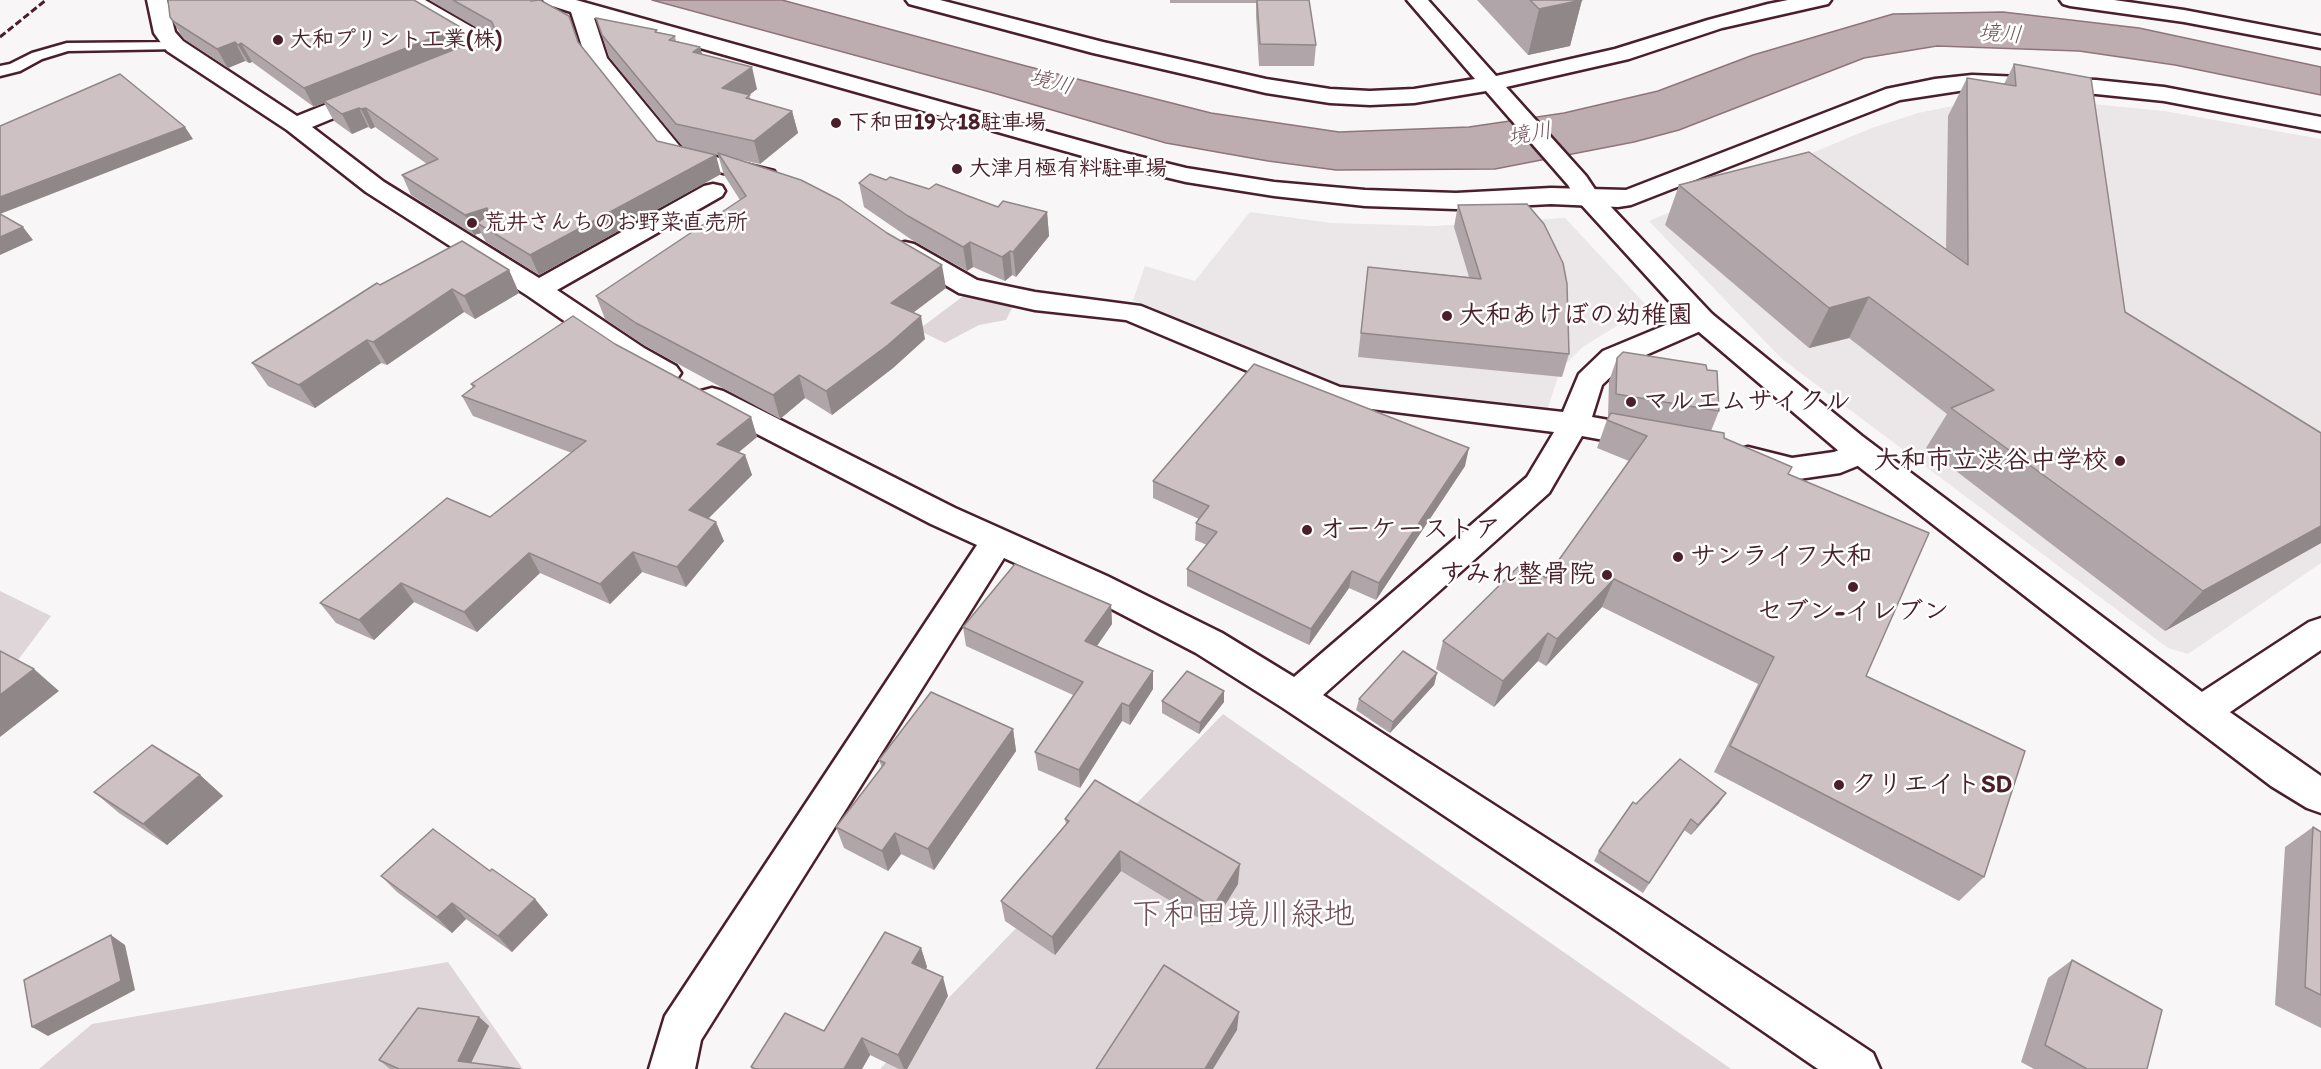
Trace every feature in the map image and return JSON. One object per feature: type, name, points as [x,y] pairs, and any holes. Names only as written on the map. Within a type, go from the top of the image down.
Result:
[{"type":"street","points":[[157,0],[165,33],[175,46],[295,125],[375,187],[538,290],[634,355],[751,419],[997,541],[1095,585],[1209,643],[1296,697],[1632,917],[1857,1069]]},
{"type":"street","points":[[410,0],[490,47],[436,69]]},
{"type":"street","points":[[553,0],[581,10],[892,94],[1111,157],[1186,175],[1274,189],[1365,198],[1456,201],[1582,189],[1618,199],[1631,197],[1894,94],[1972,82],[2096,87],[2210,102],[2321,124]]},
{"type":"street","points":[[916,0],[1101,48],[1297,92],[1370,98],[1497,91],[1715,24],[1768,10],[1821,0]]},
{"type":"street","points":[[1417,0],[1582,189],[1702,320],[1861,452],[2201,712],[2285,774],[2321,796]]},
{"type":"street","points":[[2070,0],[2184,16],[2321,42]]},
{"type":"street","points":[[581,10],[597,59],[674,154],[750,171],[784,182]]},
{"type":"street","points":[[295,125],[393,86]]},
{"type":"street","points":[[538,290],[713,191]]},
{"type":"street","points":[[883,235],[969,287],[1035,300],[1131,312],[1335,396],[1574,424],[1674,441]]},
{"type":"street","points":[[1296,697],[1538,485],[1574,424],[1590,381],[1613,358],[1702,320]]},
{"type":"street","points":[[1718,450],[1792,469],[1840,462],[1861,452]]},
{"type":"street","points":[[672,1069],[681,1032],[997,541]]},
{"type":"street","points":[[2201,712],[2321,632]]},
{"type":"lane","points":[[0,71],[15,68],[37,56],[67,47],[175,46]]},
{"type":"shaded area","name":"大和市立渋谷中学校","points":[[1993,98],[2061,101],[2164,111],[2321,139],[2321,563],[2188,654],[2168,648],[1782,359],[1649,221],[1872,128],[1918,113]]},
{"type":"shaded area","points":[[1250,212],[1331,223],[1434,226],[1565,218],[1648,307],[1584,346],[1561,368],[1547,410],[1341,387],[1133,300],[1145,266],[1195,281]]},
{"type":"green space","points":[[966,294],[1013,306],[1006,320],[979,325],[945,343],[918,330]]},
{"type":"green space","points":[[0,591],[51,616],[0,684]]},
{"type":"green space","name":"下和田境川緑地","points":[[1223,714],[1731,1069],[880,1069]]},
{"type":"green space","points":[[448,962],[523,1069],[39,1069],[92,1024]]},
{"type":"water","name":"境川","points":[[652,0],[782,0],[1211,113],[1339,132],[1469,127],[1564,113],[1658,91],[1753,55],[1893,14],[2003,12],[2139,28],[2321,67],[2321,95],[2175,65],[2079,51],[1937,46],[1864,58],[1679,130],[1634,142],[1495,169],[1336,170],[1166,143],[990,92]]},
{"type":"building","points":[[168,0],[414,0],[460,27],[304,88],[241,43],[238,45],[235,42],[217,49],[173,21],[170,17]]},
{"type":"building","points":[[453,0],[540,0],[569,16],[578,42],[657,141],[716,155],[530,255],[477,223],[490,214],[487,208],[465,215],[402,175],[438,159],[366,108],[342,114],[324,101],[491,35],[495,30],[492,22]]},
{"type":"building","points":[[1257,0],[1309,0],[1316,45],[1260,44]]},
{"type":"building","points":[[1530,0],[1582,0],[1539,9]]},
{"type":"building","points":[[596,18],[657,30],[655,32],[675,36],[669,40],[700,47],[693,52],[752,67],[722,88],[750,95],[746,98],[792,111],[754,141],[676,124],[602,35]]},
{"type":"building","points":[[2014,64],[2091,78],[2125,312],[2321,433],[2321,526],[2203,591],[1951,408],[1994,390],[1869,297],[1829,308],[1679,185],[1809,152],[1968,265],[1967,78],[2016,86]]},
{"type":"building","points":[[120,74],[185,127],[0,197],[0,126]]},
{"type":"building","points":[[718,153],[801,180],[840,200],[887,233],[942,265],[891,303],[921,316],[888,345],[826,391],[799,375],[773,395],[636,323],[596,296],[746,196]]},
{"type":"building","points":[[870,174],[886,180],[890,177],[929,189],[936,184],[998,207],[1003,201],[1047,212],[1013,252],[1010,251],[1002,257],[970,242],[963,247],[908,216],[859,183]]},
{"type":"building","points":[[1527,204],[1544,224],[1563,263],[1567,284],[1569,354],[1361,333],[1368,267],[1481,279],[1458,205]]},
{"type":"building","points":[[0,214],[23,227],[0,237]]},
{"type":"building","points":[[462,241],[509,270],[464,296],[452,289],[373,342],[367,340],[299,385],[252,363],[377,283],[380,285]]},
{"type":"building","points":[[573,316],[615,344],[751,417],[717,444],[745,455],[689,510],[716,522],[677,567],[633,552],[600,584],[529,553],[464,612],[401,583],[359,620],[320,603],[447,498],[490,517],[586,441],[462,396],[475,386],[471,384]]},
{"type":"building","points":[[1623,352],[1706,365],[1707,370],[1717,371],[1719,411],[1616,394],[1617,358]]},
{"type":"building","points":[[1254,364],[1469,448],[1379,583],[1352,571],[1311,629],[1187,569],[1217,532],[1196,523],[1209,506],[1153,481]]},
{"type":"building","points":[[1611,413],[1724,433],[1724,438],[1792,467],[1788,474],[1929,533],[1866,676],[2025,751],[1984,877],[1730,746],[1774,657],[1614,579],[1557,639],[1548,633],[1503,681],[1443,641],[1522,563],[1546,578],[1647,436],[1607,420]]},
{"type":"building","points":[[1015,564],[1111,605],[1085,641],[1153,671],[1129,706],[1122,703],[1079,770],[1035,752],[1083,682],[963,627]]},
{"type":"building","points":[[0,651],[34,669],[0,695]]},
{"type":"building","points":[[1403,651],[1437,673],[1393,722],[1359,699]]},
{"type":"building","points":[[1187,671],[1224,691],[1200,723],[1162,701]]},
{"type":"building","points":[[931,692],[1013,729],[928,849],[895,833],[882,851],[836,827],[885,763],[879,760]]},
{"type":"building","points":[[152,745],[200,775],[143,824],[94,792]]},
{"type":"building","points":[[1680,759],[1726,793],[1698,825],[1691,819],[1649,883],[1599,851],[1633,802],[1636,804]]},
{"type":"building","points":[[1095,780],[1240,864],[1213,907],[1120,851],[1052,937],[1001,901],[1069,821],[1065,819]]},
{"type":"building","points":[[2313,827],[2321,832],[2321,995],[2305,987]]},
{"type":"building","points":[[433,829],[490,871],[492,869],[535,899],[498,936],[452,903],[437,917],[381,876]]},
{"type":"building","points":[[885,932],[921,948],[912,963],[943,977],[898,1055],[862,1038],[844,1069],[756,1069],[751,1067],[785,1013],[824,1031]]},
{"type":"building","points":[[111,935],[121,981],[32,1027],[24,980]]},
{"type":"building","points":[[2072,960],[2162,1010],[2147,1069],[2087,1069],[2045,1045]]},
{"type":"building","points":[[1164,965],[1239,1012],[1205,1069],[1096,1069]]},
{"type":"building","points":[[418,1008],[479,1017],[458,1061],[520,1069],[399,1069],[379,1060]]},
{"type":"railway","points":[[0,37],[46,0]]},
{"type":"place","name":"大和プリント工業(株)","points":[[278,40]]},
{"type":"place","name":"下和田19☆18駐車場","points":[[836,123]]},
{"type":"place","name":"大津月極有料駐車場","points":[[957,169]]},
{"type":"place","name":"荒井さんちのお野菜直売所","points":[[472,223]]},
{"type":"place","name":"大和あけぼの幼稚園","points":[[1447,316]]},
{"type":"place","name":"マルエムサイクル","points":[[1631,402]]},
{"type":"place","name":"大和市立渋谷中学校","points":[[2120,461]]},
{"type":"place","name":"オーケーストア","points":[[1307,530]]},
{"type":"place","name":"サンライフ大和","points":[[1678,557]]},
{"type":"place","name":"すみれ整骨院","points":[[1607,575]]},
{"type":"place","name":"セブン-イレブン","points":[[1853,587]]},
{"type":"place","name":"クリエイトSD","points":[[1839,785]]}]
